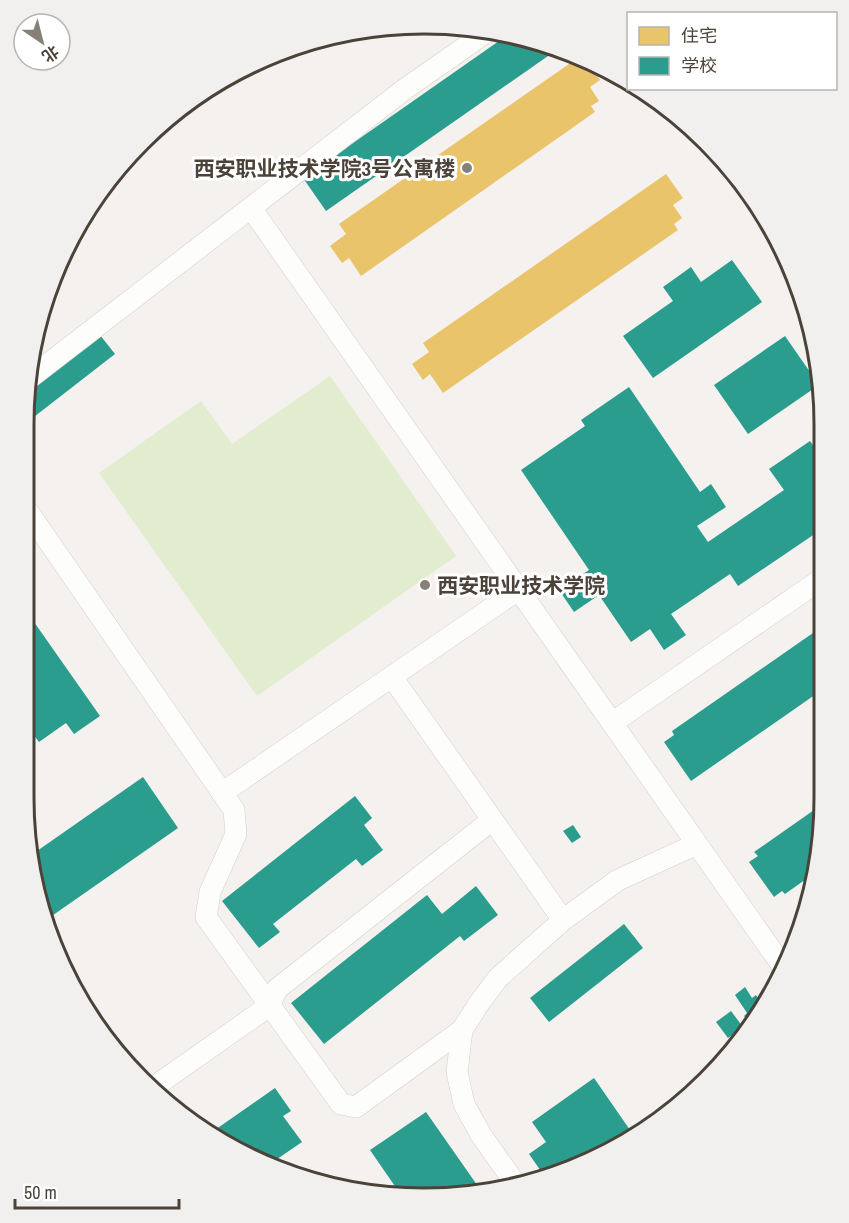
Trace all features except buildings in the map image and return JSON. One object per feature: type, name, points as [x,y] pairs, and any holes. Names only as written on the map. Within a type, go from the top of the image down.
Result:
[{"type":"street","points":[[38,371],[405,89],[477,38]]},
{"type":"street","points":[[251,208],[779,961]]},
{"type":"street","points":[[34,520],[234,810],[236,834],[210,892],[206,917],[341,1104],[356,1107],[462,1029],[498,978],[563,920],[618,880],[696,844]]},
{"type":"street","points":[[612,723],[814,584]]},
{"type":"street","points":[[222,794],[518,590]]},
{"type":"street","points":[[392,677],[563,920]]},
{"type":"street","points":[[159,1084],[269,1006],[277,989],[492,820]]},
{"type":"street","points":[[462,1029],[457,1072],[464,1104],[481,1135],[512,1178]]},
{"type":"green space","points":[[330,376],[456,556],[257,696],[99,473],[201,401],[232,444]]},
{"type":"place","name":"西安职业技术学院3号公寓楼","points":[[467,168]]},
{"type":"place","name":"西安职业技术学院","points":[[425,585]]}]
